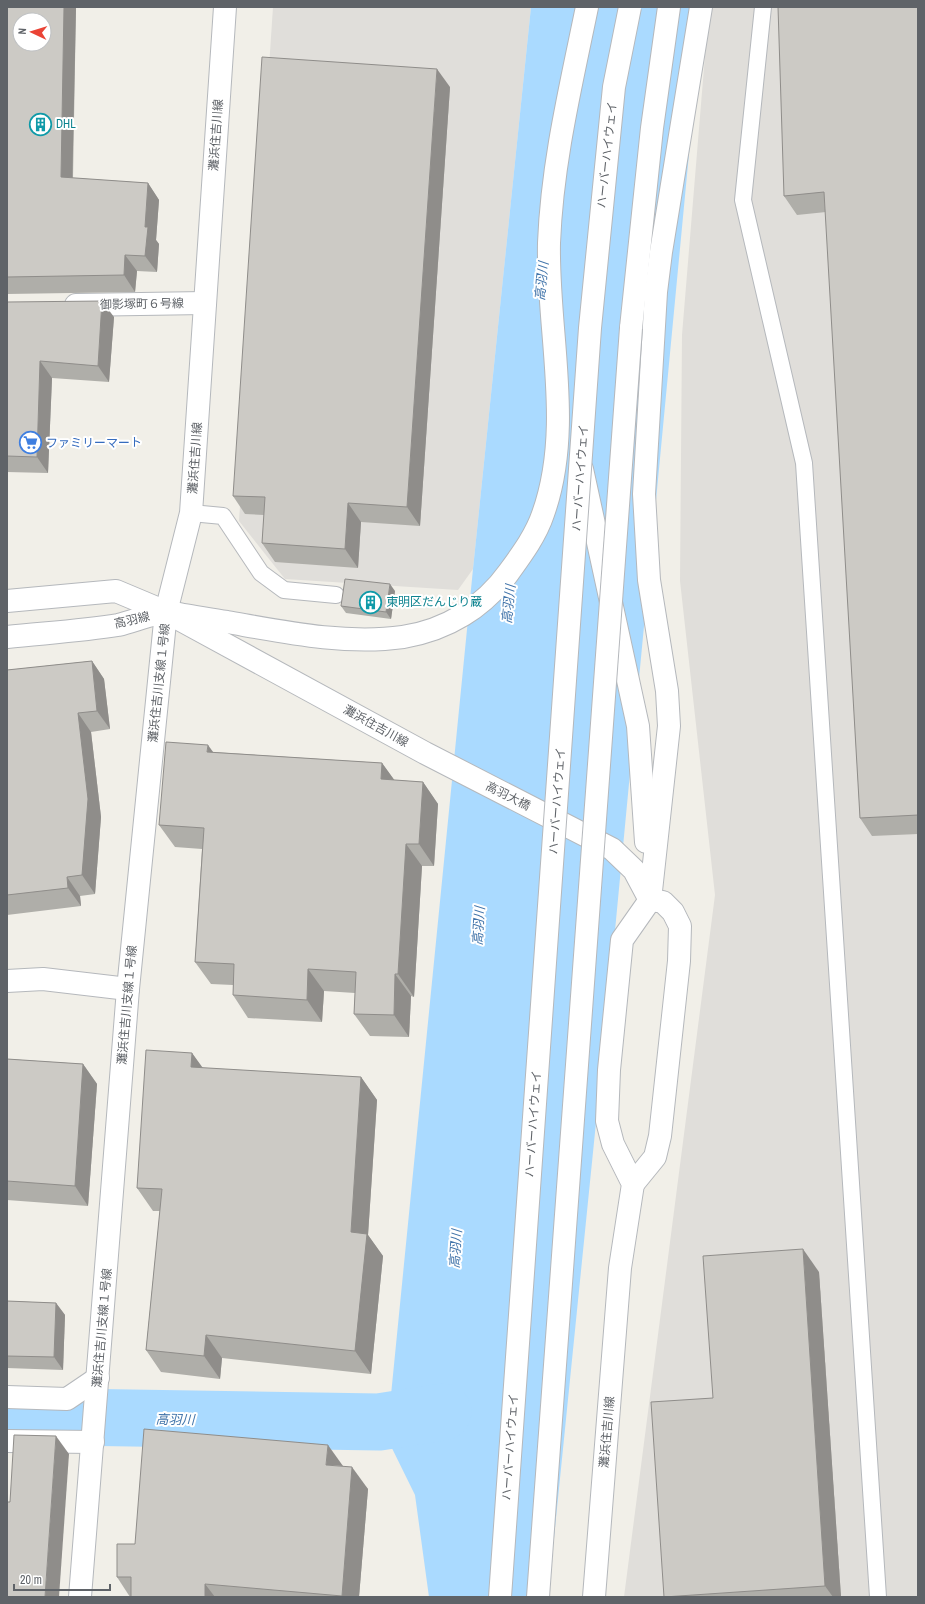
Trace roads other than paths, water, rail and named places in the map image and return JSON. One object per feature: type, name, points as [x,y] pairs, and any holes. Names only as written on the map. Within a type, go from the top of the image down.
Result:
[{"type":"street","name":"灘浜住吉川線","points":[[225,7],[191,513],[166,612],[425,753]]},
{"type":"street","points":[[166,612],[288,632],[354,640],[404,636],[440,627],[462,617],[483,602],[501,584],[530,542],[543,516],[551,484],[556,448],[558,410],[555,341],[549,274],[551,211],[560,139],[587,7]]},
{"type":"street","name":"ハーバーハイウェイ","points":[[500,1597],[590,328],[614,88],[630,7]]},
{"type":"street","points":[[538,1597],[631,328],[652,128],[669,7]]},
{"type":"street","points":[[650,900],[663,902],[673,912],[680,926],[679,961],[660,1136],[655,1157],[633,1184],[613,1144],[607,1121],[609,1070],[622,940],[650,900],[669,726],[667,691],[649,580],[644,494],[656,292],[662,245],[701,7]]},
{"type":"street","name":"御影塚町６号線","points":[[55,306],[205,303]]},
{"type":"street","points":[[555,341],[638,726],[650,900]]},
{"type":"street","name":"高羽線","points":[[7,601],[116,591],[166,612]]},
{"type":"street","name":"高羽線","points":[[7,637],[119,625],[166,612]]},
{"type":"street","name":"灘浜住吉川支線１号線","points":[[94,1437],[128,989],[166,612]]},
{"type":"street","name":"高羽大橋","points":[[425,753],[612,849],[634,870],[650,900]]},
{"type":"street","points":[[7,981],[43,979],[128,989]]},
{"type":"street","name":"灘浜住吉川線","points":[[594,1597],[620,1268],[633,1184]]},
{"type":"street","points":[[7,1397],[67,1399],[97,1388]]},
{"type":"street","points":[[7,1441],[94,1437],[80,1597]]},
{"type":"lane","points":[[763,7],[743,200],[804,463],[878,1597]]},
{"type":"lane","points":[[191,513],[224,516],[260,573],[284,590],[336,595]]},
{"type":"water","points":[[531,7],[703,7],[608,1004],[548,1597],[429,1597],[415,1495],[384,1432],[390,1405],[473,569]]},
{"type":"waterway","name":"高羽川","points":[[7,1416],[379,1422],[443,1412]]},
{"type":"place","name":"DHL","points":[[40,124]]},
{"type":"place","name":"ファミリーマート","points":[[30,443]]},
{"type":"place","name":"東明区だんじり蔵","points":[[370,602]]}]
